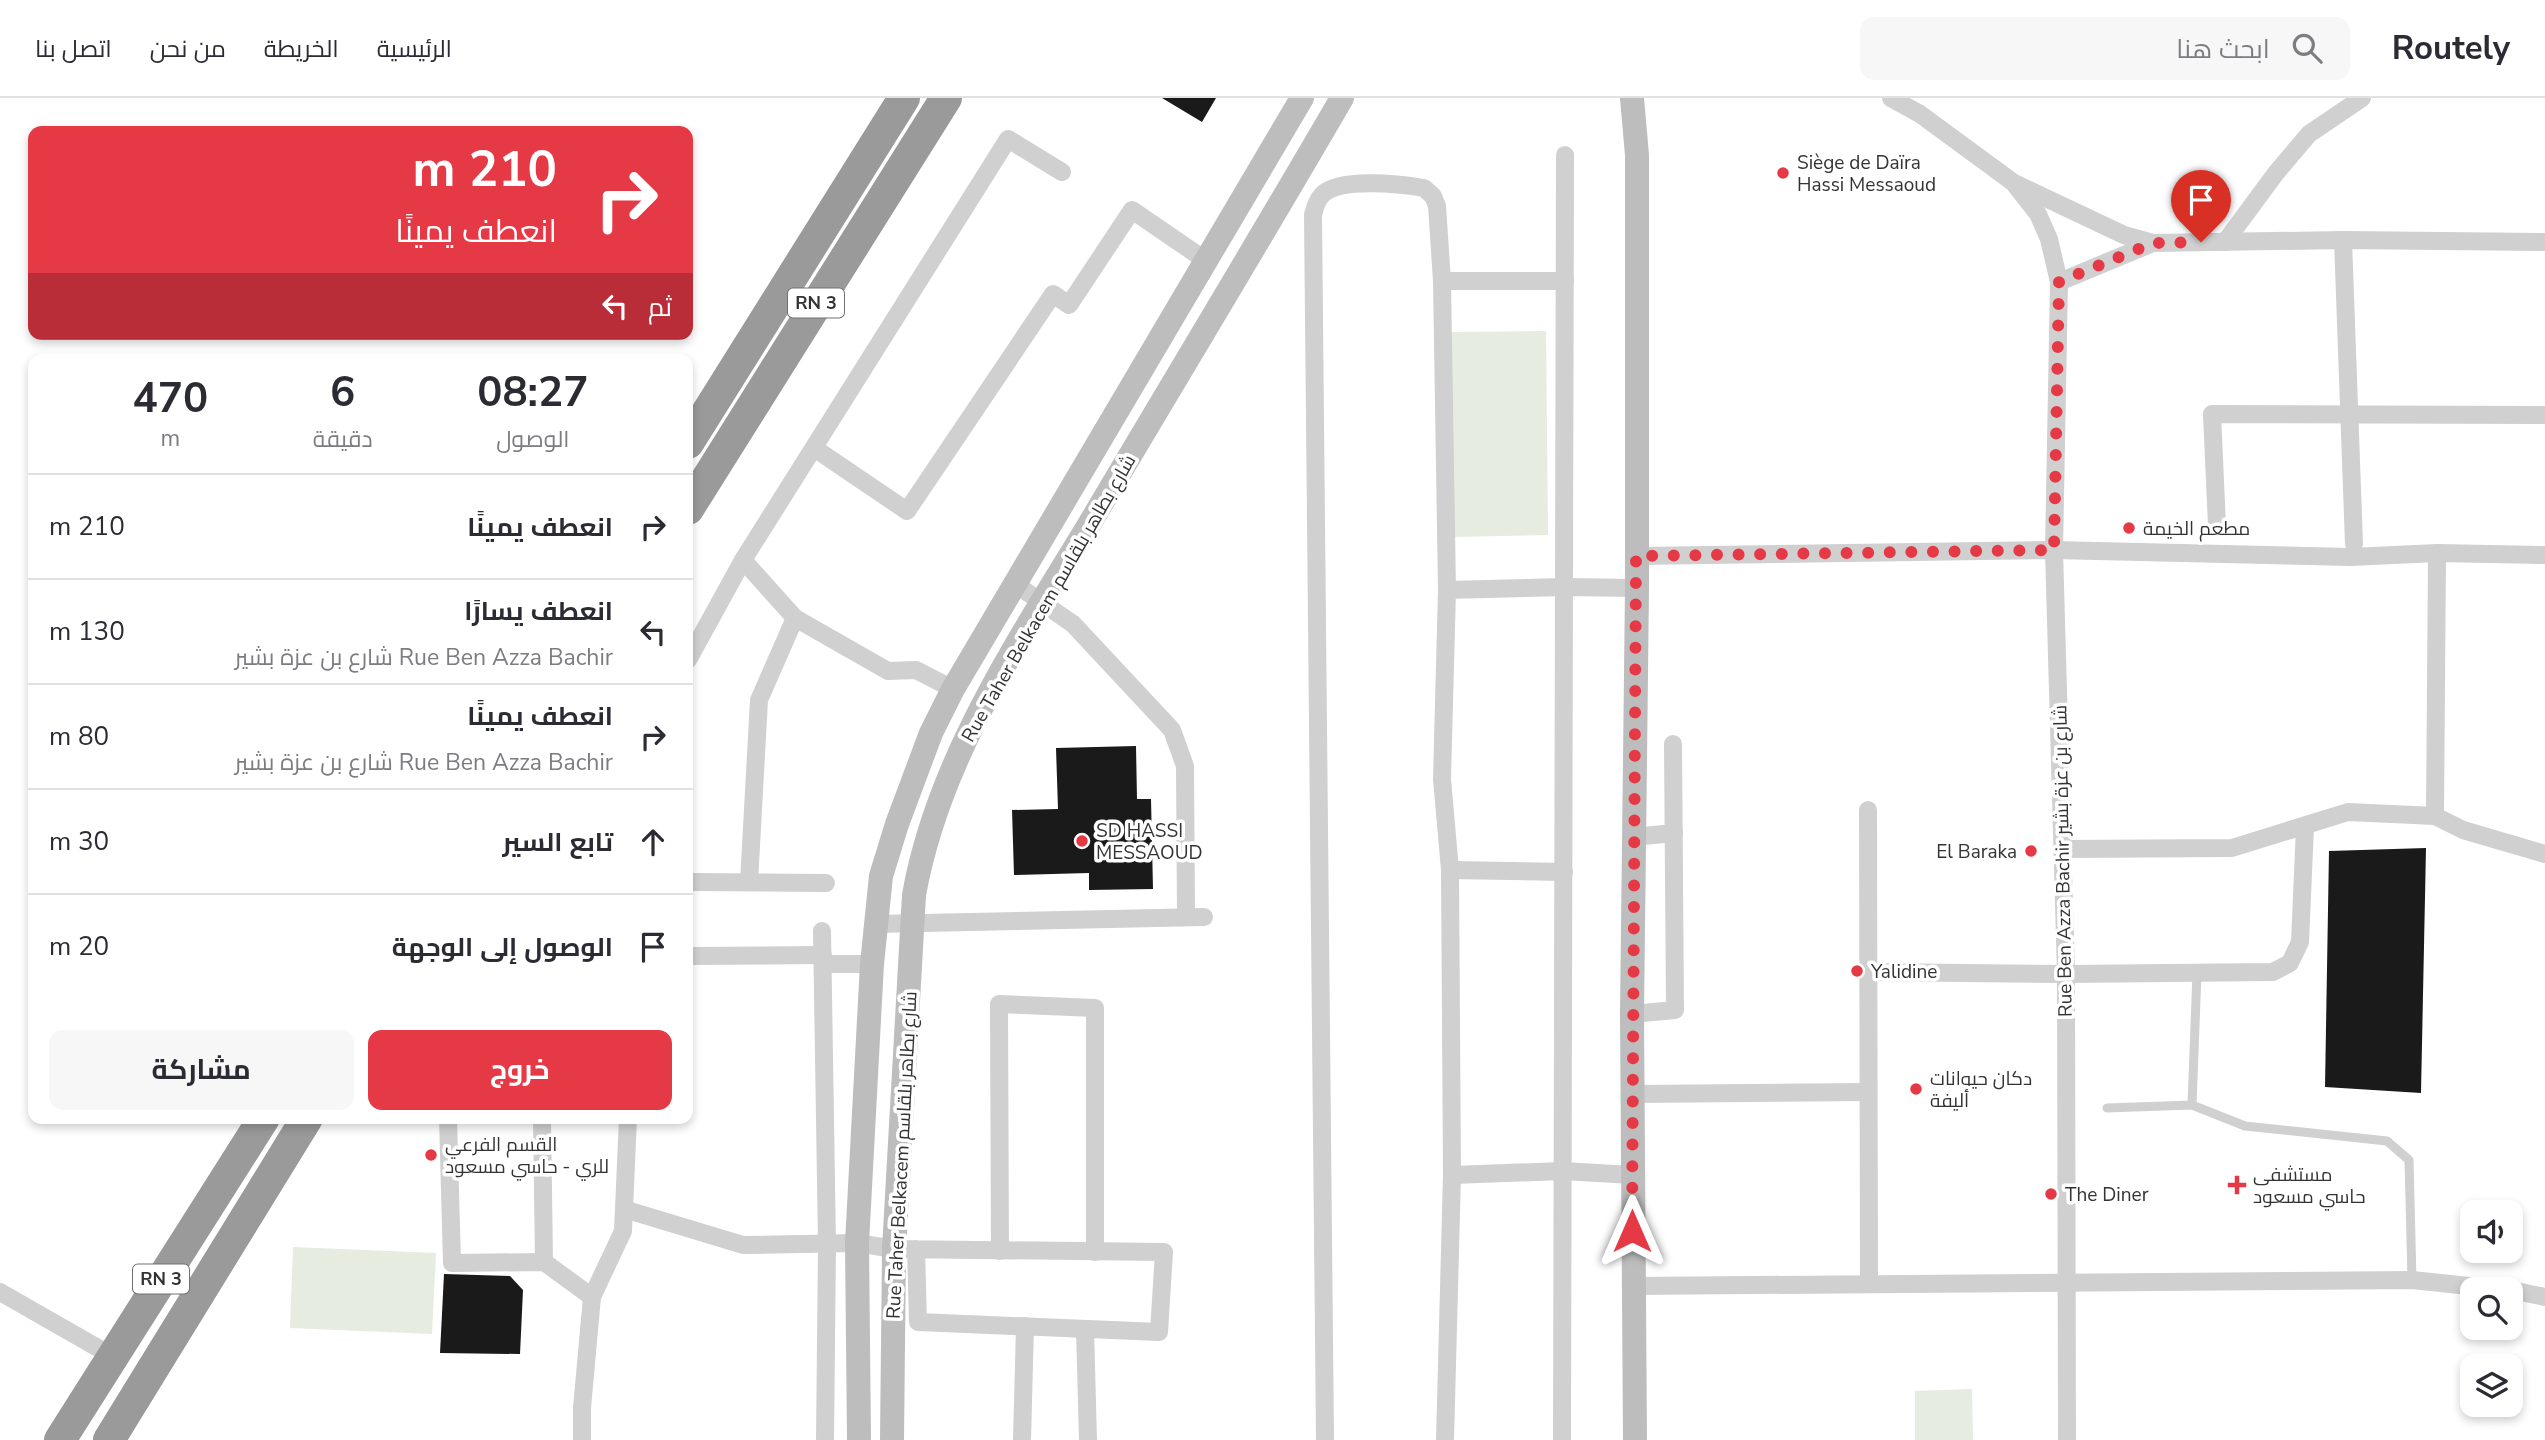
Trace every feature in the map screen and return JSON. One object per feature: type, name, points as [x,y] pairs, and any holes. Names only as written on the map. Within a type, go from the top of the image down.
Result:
[{"type":"highway","name":"RN 3","points":[[693,435],[904,98]]},
{"type":"highway","name":"RN 3","points":[[693,501],[946,98]]},
{"type":"highway","name":"RN 3","points":[[60,1440],[260,1124]]},
{"type":"highway","name":"RN 3","points":[[109,1440],[303,1124]]},
{"type":"main road","name":"Rue Taher Belkacem شارع بطاهر بلقاسم","points":[[859,1440],[857,1243],[875,924],[881,876],[897,824],[931,733],[953,689],[1302,98]]},
{"type":"main road","name":"Rue Taher Belkacem شارع بطاهر بلقاسم","points":[[892,1440],[905,1249],[912,925],[919,867],[939,804],[957,759],[1043,602],[1342,98]]},
{"type":"main road","points":[[1632,98],[1637,155],[1637,588],[1632,1014],[1635,1440]]},
{"type":"street","points":[[1891,98],[1920,114],[2014,183],[2124,235],[2153,243],[2343,240],[2545,242]]},
{"type":"street","points":[[2225,242],[2276,173],[2309,134],[2362,98]]},
{"type":"street","points":[[693,651],[743,560],[1008,139],[1062,172]]},
{"type":"street","points":[[1562,1440],[1565,155]]},
{"type":"street","name":"Rue Ben Azza Bachir شارع بن عزة بشير","points":[[2014,183],[2038,214],[2049,239],[2059,282],[2054,550],[2066,974],[2067,1440]]},
{"type":"street","points":[[1325,1440],[1313,229],[1316,203],[1329,190],[1348,184],[1424,188],[1433,196],[1437,206],[1442,281],[1447,590],[1442,779],[1450,870],[1452,1175],[1445,1440]]},
{"type":"street","points":[[814,448],[907,511],[1053,294],[1069,305],[1132,210],[1205,260]]},
{"type":"street","points":[[2343,240],[2354,544]]},
{"type":"street","points":[[2059,282],[2153,243]]},
{"type":"street","points":[[1442,281],[1564,281]]},
{"type":"street","points":[[2217,526],[2212,414],[2545,415]]},
{"type":"street","points":[[1636,556],[2054,550],[2351,556],[2437,553],[2545,555]]},
{"type":"street","points":[[2435,816],[2437,553]]},
{"type":"street","points":[[743,560],[795,618],[888,671],[916,670],[953,689]]},
{"type":"street","points":[[875,924],[1195,917],[1185,766],[1172,730],[1073,624],[1015,584]]},
{"type":"street","points":[[1447,590],[1637,588]]},
{"type":"street","points":[[749,882],[759,700],[795,618]]},
{"type":"street","points":[[1632,1014],[1675,1010],[1672,744]]},
{"type":"street","points":[[1868,810],[1869,1282]]},
{"type":"street","points":[[2061,849],[2232,848],[2348,812],[2435,816],[2463,830],[2545,854]]},
{"type":"street","points":[[1868,972],[2273,972],[2290,963],[2300,942],[2305,827]]},
{"type":"street","points":[[1633,837],[1674,833]]},
{"type":"street","points":[[1450,870],[1564,872]]},
{"type":"street","points":[[693,882],[826,883]]},
{"type":"street","points":[[822,930],[827,1244],[825,1440]]},
{"type":"street","points":[[693,956],[822,959],[873,964]]},
{"type":"street","points":[[1000,1251],[999,1004],[1095,1008],[1095,1252]]},
{"type":"street","points":[[1634,1094],[1868,1092]]},
{"type":"street","points":[[448,1124],[452,1263],[544,1262],[592,1297]]},
{"type":"street","points":[[542,1124],[544,1262]]},
{"type":"street","points":[[582,1440],[582,1408],[592,1297],[623,1231],[628,1124]]},
{"type":"street","points":[[1452,1175],[1563,1171],[1632,1175]]},
{"type":"street","points":[[624,1209],[743,1245],[857,1243],[905,1249],[1164,1252],[1159,1332],[918,1322],[905,1249]]},
{"type":"street","points":[[1632,1286],[1869,1282],[2412,1280],[2460,1285]]},
{"type":"street","points":[[0,1292],[112,1356]]},
{"type":"street","points":[[2523,1293],[2545,1297]]},
{"type":"street","points":[[1022,1440],[1025,1326]]},
{"type":"street","points":[[1085,1329],[1088,1440]]},
{"type":"lane","points":[[2192,1105],[2197,973]]},
{"type":"lane","points":[[2107,1108],[2192,1105],[2245,1126],[2387,1141],[2409,1160],[2412,1280]]},
{"type":"shaded area","points":[[1546,331],[1548,535],[1454,537],[1451,332]]},
{"type":"shaded area","points":[[293,1247],[436,1253],[432,1334],[290,1328]]},
{"type":"shaded area","points":[[1972,1389],[1973,1440],[1915,1440],[1915,1391]]},
{"type":"building","points":[[1162,98],[1216,98],[1202,122]]},
{"type":"building","name":"SD HASSI MESSAOUD","points":[[1136,746],[1137,799],[1151,799],[1153,889],[1089,890],[1089,873],[1014,875],[1012,810],[1058,809],[1056,748]]},
{"type":"building","points":[[2426,848],[2421,1093],[2325,1087],[2329,851]]},
{"type":"building","points":[[444,1274],[510,1276],[523,1290],[520,1354],[440,1353]]},
{"type":"place","name":"Siège de Daïra Hassi Messaoud","points":[[1783,173]]},
{"type":"place","name":"مطعم الخيمة","points":[[2129,528]]},
{"type":"place","name":"SD HASSI MESSAOUD","points":[[1082,841]]},
{"type":"place","name":"El Baraka","points":[[2031,851]]},
{"type":"place","name":"Yalidine","points":[[1857,971]]},
{"type":"place","name":"دكان حيوانات أليفة","points":[[1916,1089]]},
{"type":"place","name":"القسم الفرعي للري - حاسي مسعود","points":[[431,1155]]},
{"type":"place","name":"مستشفى حاسي مسعود","points":[[2237,1185]]},
{"type":"place","name":"The Diner","points":[[2051,1194]]},
{"type":"route","points":[[1632,1231],[1636,556],[2054,550],[2059,282],[2153,243],[2201,242]]}]
